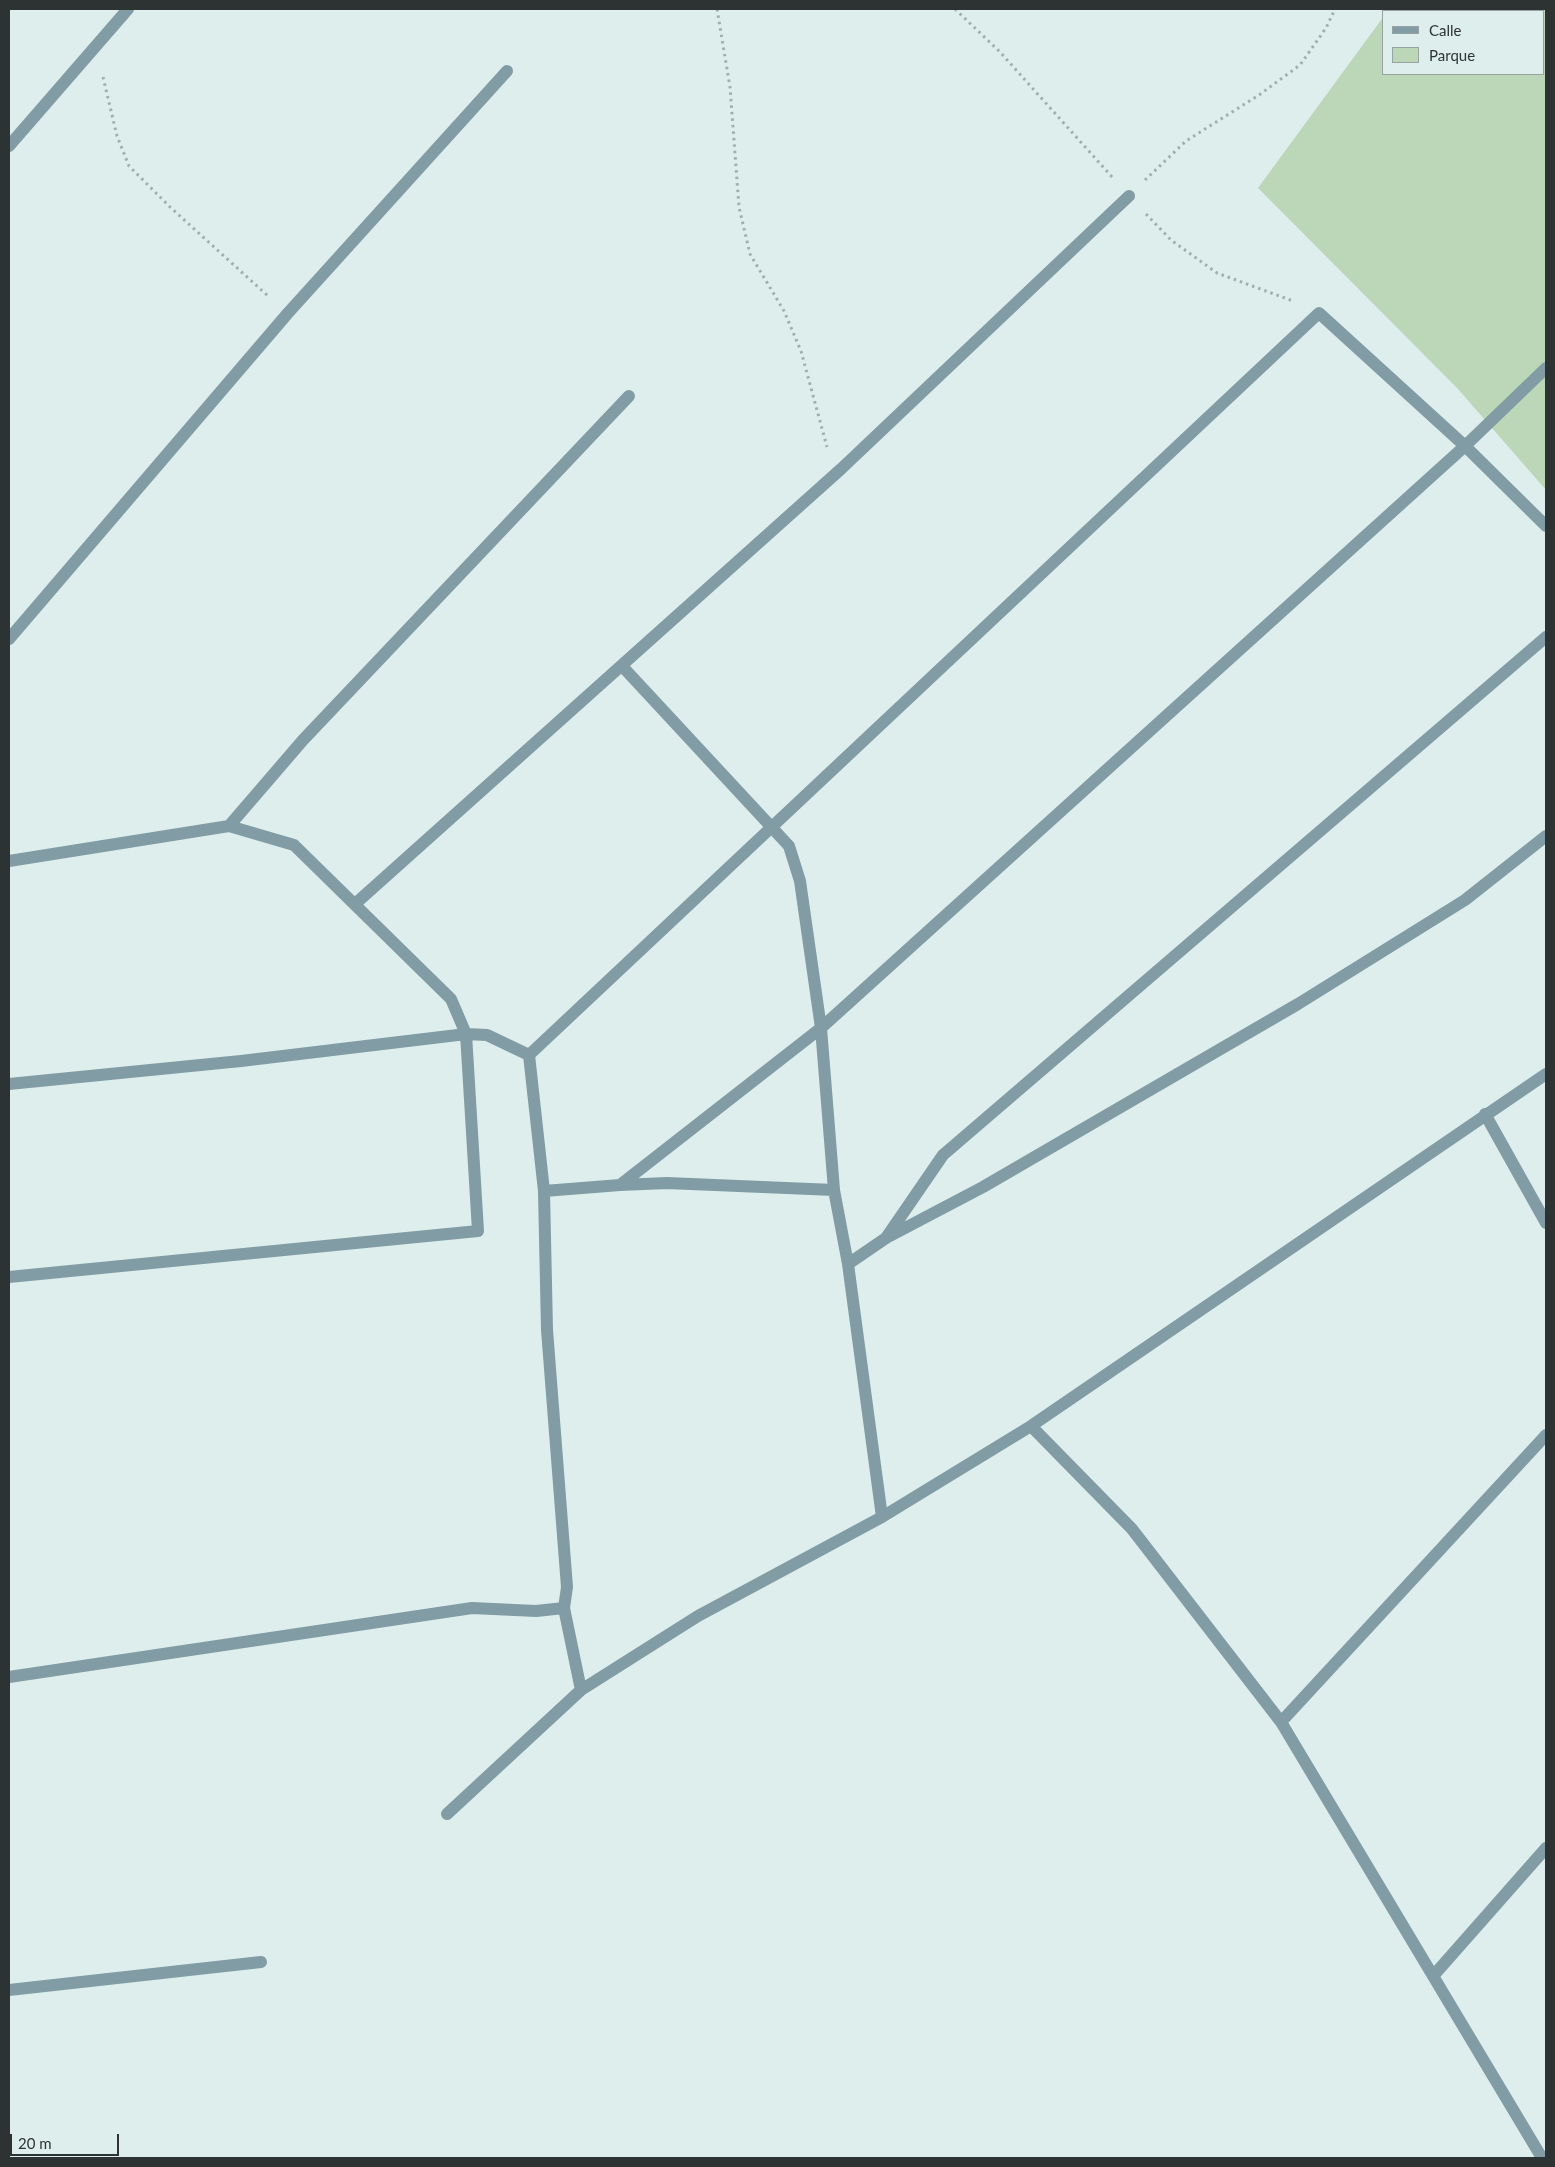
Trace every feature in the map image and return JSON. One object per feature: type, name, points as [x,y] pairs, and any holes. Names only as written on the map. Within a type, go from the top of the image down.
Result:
[{"type":"street","points":[[9,146],[128,9]]},
{"type":"street","points":[[9,639],[288,313],[507,71]]},
{"type":"street","points":[[355,904],[840,469],[1129,196]]},
{"type":"street","points":[[529,1055],[1319,313],[1465,446],[1546,526]]},
{"type":"street","points":[[620,1185],[821,1028],[1465,446],[1546,368]]},
{"type":"street","points":[[229,826],[310,732],[629,396]]},
{"type":"street","points":[[886,1238],[943,1155],[1546,637]]},
{"type":"street","points":[[622,666],[789,846],[800,881],[821,1028],[834,1190],[848,1264],[882,1517]]},
{"type":"street","points":[[9,861],[229,826],[294,844],[451,999],[466,1034],[478,1231],[9,1277]]},
{"type":"street","points":[[848,1264],[886,1238],[984,1187],[1298,1004],[1465,900],[1546,836]]},
{"type":"street","points":[[9,1084],[241,1061],[466,1034],[487,1036],[529,1055]]},
{"type":"street","points":[[529,1055],[544,1191],[547,1330],[567,1587],[564,1608],[582,1690]]},
{"type":"street","points":[[447,1814],[582,1690],[698,1616],[882,1517],[1031,1426],[1546,1074]]},
{"type":"street","points":[[1485,1114],[1546,1223]]},
{"type":"street","points":[[544,1191],[667,1183],[834,1190]]},
{"type":"street","points":[[1031,1426],[1132,1529],[1281,1722],[1542,2158]]},
{"type":"street","points":[[1281,1722],[1546,1435]]},
{"type":"street","points":[[9,1677],[472,1608],[536,1611],[564,1608]]},
{"type":"street","points":[[1434,1975],[1546,1848]]},
{"type":"street","points":[[9,1990],[262,1962]]},
{"type":"path","points":[[717,9],[730,87],[739,207],[750,254],[784,311],[801,351],[828,449],[840,469]]},
{"type":"path","points":[[1129,196],[1186,141],[1259,95],[1300,65],[1326,28],[1335,9]]},
{"type":"path","points":[[96,47],[117,136],[129,166],[170,207],[288,313]]},
{"type":"green space","points":[[1546,9],[1546,490],[1458,389],[1258,188],[1382,19],[1382,75],[1545,75],[1545,10],[1388,10]]}]
